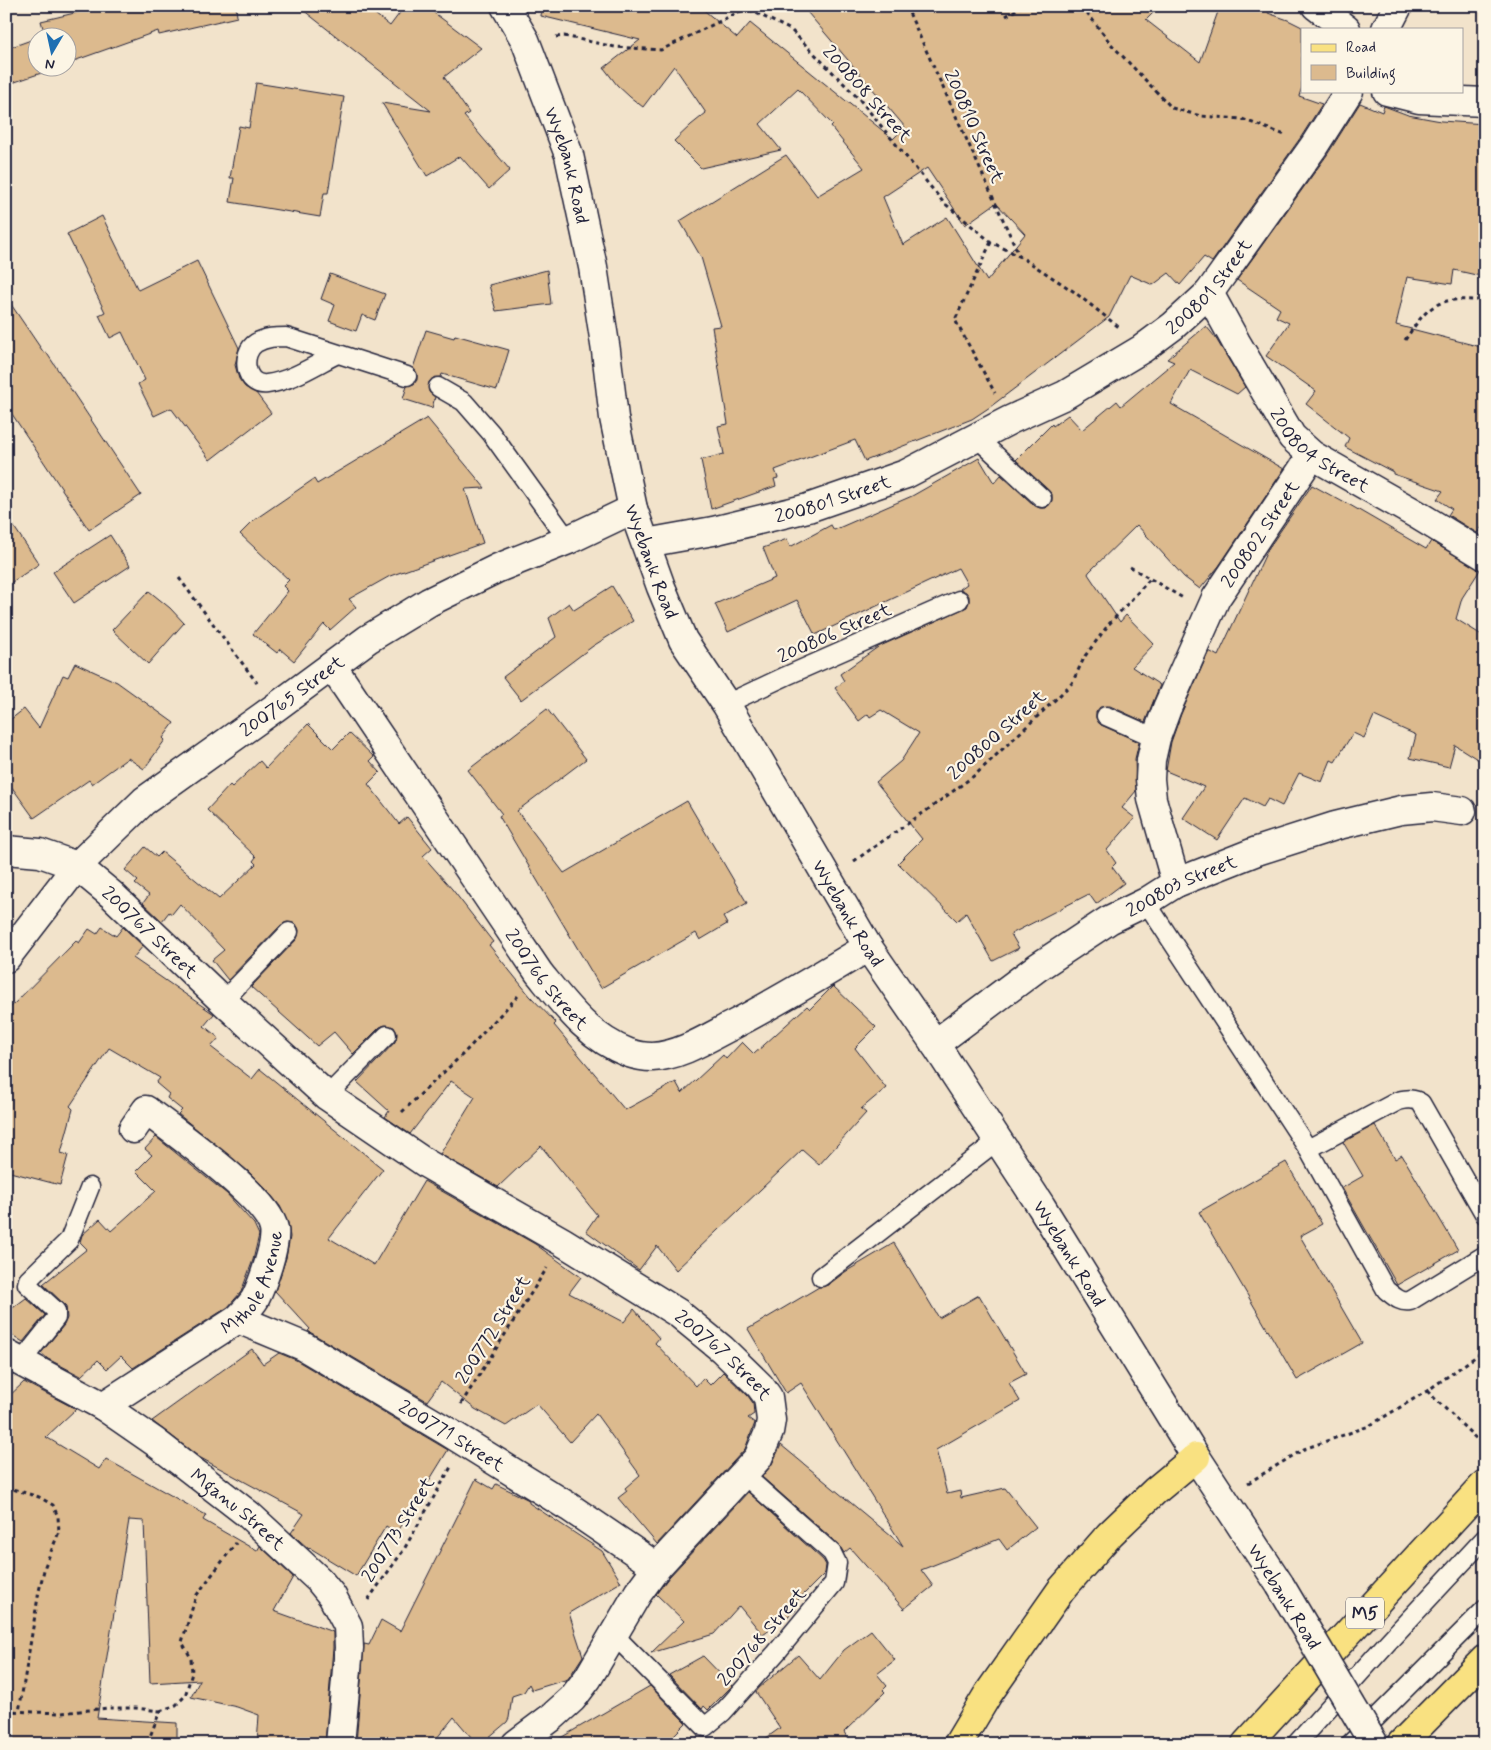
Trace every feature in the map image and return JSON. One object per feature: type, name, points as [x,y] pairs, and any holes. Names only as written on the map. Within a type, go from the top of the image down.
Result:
[{"type":"main road","points":[[958,1744],[988,1694],[1061,1590],[1110,1534],[1155,1491],[1196,1458]]},
{"type":"main road","name":"M5","points":[[1246,1744],[1485,1484]]},
{"type":"main road","points":[[1401,1744],[1485,1659]]},
{"type":"street","name":"Wyebank Road","points":[[505,6],[525,40],[569,155],[593,267],[614,418],[633,509],[661,587],[683,640],[726,704],[868,947],[1041,1206],[1196,1458],[1280,1585],[1374,1744]]},
{"type":"street","points":[[1316,6],[1345,28]]},
{"type":"street","points":[[1387,28],[1398,6]]},
{"type":"street","name":"200801 Street","points":[[646,543],[713,531],[808,508],[906,474],[1010,420],[1065,395],[1142,349],[1173,326],[1209,293],[1314,146],[1348,92]]},
{"type":"street","points":[[1391,92],[1419,99],[1485,102]]},
{"type":"street","name":"200804 Street","points":[[1209,293],[1292,437],[1312,455],[1485,556]]},
{"type":"street","name":"200802 Street","points":[[1176,883],[1152,799],[1151,760],[1156,738],[1167,708],[1216,598],[1312,455]]},
{"type":"street","name":"200765 Street","points":[[6,958],[77,866],[144,801],[368,639],[429,602],[498,568],[568,540],[633,509]]},
{"type":"street","name":"200766 Street","points":[[332,666],[539,973],[573,1015],[605,1041],[630,1054],[651,1057],[674,1052],[704,1040],[774,1004],[868,947]]},
{"type":"street","name":"200803 Street","points":[[934,1044],[1038,967],[1109,920],[1146,902],[1176,883],[1257,851],[1401,810],[1432,807],[1462,811]]},
{"type":"street","points":[[6,850],[12,849],[40,853],[77,866]]},
{"type":"street","name":"200767 Street","points":[[77,866],[112,895],[223,1001],[327,1096],[383,1136],[427,1164],[563,1242],[678,1314],[722,1349],[760,1386],[768,1398],[771,1420],[769,1432],[758,1458],[657,1567],[638,1593],[588,1678],[572,1699],[524,1742]]},
{"type":"street","name":"Mthole Avenue","points":[[103,1406],[238,1319],[254,1300],[270,1258],[274,1229],[265,1211],[243,1186],[146,1110],[133,1129]]},
{"type":"street","name":"200771 Street","points":[[238,1319],[303,1346],[455,1436],[569,1507],[657,1567]]},
{"type":"street","name":"Mganu Street","points":[[14,1358],[103,1406],[155,1442],[250,1516],[318,1580],[332,1596],[348,1626],[340,1744]]},
{"type":"lane","points":[[337,354],[407,376]]},
{"type":"lane","points":[[438,387],[464,402],[491,433],[568,540]]},
{"type":"lane","points":[[976,437],[1042,498]]},
{"type":"lane","name":"200806 Street","points":[[726,704],[959,600]]},
{"type":"lane","points":[[1106,716],[1156,738]]},
{"type":"lane","points":[[1146,902],[1308,1150],[1386,1290],[1398,1300],[1410,1301],[1485,1255]]},
{"type":"lane","points":[[223,1001],[289,932]]},
{"type":"lane","points":[[327,1096],[387,1035]]},
{"type":"lane","points":[[1308,1150],[1398,1101],[1417,1100],[1421,1103],[1485,1215]]},
{"type":"lane","points":[[821,1277],[996,1141]]},
{"type":"lane","points":[[14,1358],[56,1318],[56,1311],[27,1284],[28,1280],[68,1240],[90,1187]]},
{"type":"lane","name":"200768 Street","points":[[614,1635],[705,1727],[723,1712],[776,1653],[834,1583],[837,1563],[832,1553],[744,1474]]},
{"type":"lane","points":[[1296,1744],[1485,1538]]},
{"type":"lane","points":[[1350,1744],[1485,1609]]},
{"type":"path","name":"200810 Street","points":[[906,6],[1021,257]]},
{"type":"path","points":[[1006,16],[1022,6]]},
{"type":"path","points":[[1082,6],[1111,44],[1172,108],[1201,116],[1242,119],[1314,146]]},
{"type":"path","name":"200808 Street","points":[[525,40],[564,36],[615,47],[661,50],[743,8],[791,30],[860,100],[943,202],[991,242],[1021,257],[1073,291],[1123,330],[1142,349]]},
{"type":"path","points":[[991,242],[955,320],[1010,420]]},
{"type":"path","points":[[1405,340],[1421,317],[1433,306],[1455,299],[1475,301],[1485,299]]},
{"type":"path","points":[[1130,567],[1209,613]]},
{"type":"path","points":[[179,578],[276,707]]},
{"type":"path","name":"200800 Street","points":[[828,878],[933,806],[975,774],[1043,711],[1072,683],[1085,656],[1094,643],[1150,579]]},
{"type":"path","points":[[383,1136],[408,1105],[464,1053],[539,973]]},
{"type":"path","name":"200772 Street","points":[[455,1436],[563,1242]]},
{"type":"path","points":[[1222,1499],[1304,1449],[1369,1426],[1427,1391],[1485,1350]]},
{"type":"path","points":[[1427,1391],[1485,1447]]},
{"type":"path","name":"200773 Street","points":[[348,1626],[403,1551],[455,1436]]},
{"type":"path","points":[[6,1487],[39,1497],[53,1505],[58,1517],[59,1532],[45,1566],[38,1592],[19,1712]]},
{"type":"path","points":[[6,1711],[61,1713],[108,1708],[136,1708],[160,1711],[176,1705],[185,1696],[192,1673],[191,1658],[182,1642],[196,1596],[238,1539],[250,1516]]},
{"type":"path","points":[[147,1744],[160,1711]]},
{"type":"building","points":[[104,6],[236,6],[237,17],[159,35],[158,31],[78,59],[78,28],[43,28],[41,21]]},
{"type":"building","points":[[298,6],[365,6],[390,26],[405,6],[425,6],[481,48],[444,77],[469,113],[464,116],[510,170],[489,189],[460,156],[427,176],[382,103],[431,111]]},
{"type":"building","points":[[542,6],[699,6],[737,38],[750,23],[893,139],[905,127],[802,6],[1160,6],[1146,20],[1200,62],[1220,6],[1270,6],[1268,13],[1302,27],[1301,90],[1299,96],[1322,104],[1301,137],[1212,262],[1204,257],[1180,285],[1169,273],[1153,285],[1130,275],[1109,317],[972,419],[865,461],[855,440],[775,470],[778,478],[774,479],[776,486],[711,509],[701,460],[724,454],[718,426],[728,424],[712,327],[721,326],[701,257],[680,221],[786,155],[817,196],[864,168],[831,127],[833,125],[798,89],[760,124],[781,150],[701,168],[674,141],[706,113],[674,66],[643,107],[617,85],[604,68],[640,40],[541,16]],"holes":[[[927,168],[965,225],[996,203],[1025,234],[987,281],[947,217],[903,245],[883,197]]]},
{"type":"building","points":[[28,41],[28,78],[6,85],[6,49]]},
{"type":"building","points":[[256,83],[344,97],[328,193],[324,193],[320,217],[230,202],[234,178],[230,178],[239,126],[249,128]]},
{"type":"building","points":[[1360,103],[1382,112],[1384,106],[1408,115],[1441,121],[1485,124],[1485,166],[1479,250],[1485,252],[1485,277],[1454,270],[1452,284],[1407,277],[1396,325],[1485,348],[1485,523],[1477,533],[1448,515],[1452,509],[1437,499],[1443,491],[1393,474],[1393,472],[1345,447],[1349,438],[1306,404],[1316,391],[1266,356],[1289,323],[1276,317],[1280,309],[1237,280],[1327,155]]},
{"type":"building","points":[[102,216],[138,290],[197,261],[239,348],[235,365],[239,379],[245,387],[256,393],[271,413],[210,460],[171,408],[154,416],[138,384],[145,380],[122,332],[110,338],[99,315],[105,312],[67,234]]},
{"type":"building","points":[[547,270],[551,304],[496,311],[489,285]]},
{"type":"building","points":[[330,274],[385,294],[375,320],[362,315],[356,331],[329,321],[335,305],[321,299]]},
{"type":"building","points":[[6,297],[44,353],[46,352],[141,495],[89,530],[6,405]]},
{"type":"building","points":[[1206,326],[1215,337],[1245,387],[1237,394],[1190,370],[1171,404],[1284,469],[1219,566],[1200,589],[1184,577],[1137,525],[1089,572],[1088,574],[1120,622],[1126,615],[1154,644],[1132,667],[1160,685],[1145,722],[1110,706],[1100,707],[1096,712],[1096,718],[1101,725],[1139,742],[1135,759],[1136,791],[1122,808],[1135,818],[1107,850],[1116,863],[1112,867],[1124,883],[1096,904],[1089,894],[1011,934],[1019,948],[993,961],[966,913],[957,921],[898,863],[922,839],[876,782],[901,761],[919,733],[881,710],[870,717],[868,714],[859,721],[835,688],[844,681],[840,674],[878,647],[967,607],[969,596],[960,589],[967,584],[958,568],[815,635],[797,600],[728,632],[715,604],[775,578],[763,548],[787,539],[790,547],[831,525],[834,530],[912,496],[979,458],[994,483],[1001,475],[1035,506],[1046,508],[1052,501],[1052,494],[1016,460],[1052,424],[1053,426],[1068,415],[1082,430],[1117,401],[1121,406],[1174,362],[1167,359]]},
{"type":"building","points":[[426,330],[454,338],[455,335],[509,350],[497,390],[442,374],[441,377],[433,378],[429,382],[429,392],[435,397],[432,408],[403,399],[407,386],[414,384],[417,380],[417,373],[413,368]]},
{"type":"building","points":[[427,418],[485,488],[465,489],[483,543],[390,576],[349,599],[356,607],[330,630],[324,624],[294,661],[280,649],[277,653],[253,634],[288,591],[283,586],[289,580],[240,534],[254,520],[314,479],[317,484]]},
{"type":"building","points":[[1312,485],[1426,549],[1431,541],[1480,570],[1462,598],[1456,619],[1485,637],[1485,764],[1455,745],[1449,767],[1410,758],[1416,735],[1374,716],[1364,738],[1353,733],[1335,762],[1331,760],[1322,782],[1299,773],[1282,806],[1268,799],[1263,807],[1245,798],[1217,840],[1183,818],[1204,787],[1166,771],[1171,742],[1181,714],[1209,651],[1218,656],[1268,549]]},
{"type":"building","points":[[6,515],[39,564],[6,586]]},
{"type":"building","points":[[110,535],[130,566],[74,603],[53,572]]},
{"type":"building","points":[[612,586],[633,621],[593,646],[521,700],[503,677],[556,637],[549,618],[569,603],[574,610]]},
{"type":"building","points":[[149,591],[170,608],[184,623],[148,664],[112,630]]},
{"type":"building","points":[[75,663],[117,682],[174,723],[163,738],[165,740],[144,769],[128,758],[92,784],[89,780],[34,818],[6,779],[6,723],[24,709],[39,728],[63,675],[68,677]]},
{"type":"building","points":[[547,709],[586,759],[517,811],[564,873],[687,801],[747,903],[723,917],[727,924],[700,940],[696,933],[601,988],[499,816],[502,814],[468,770]]},
{"type":"building","points":[[308,724],[333,749],[349,733],[374,757],[370,761],[380,772],[368,784],[399,824],[407,817],[432,848],[423,856],[452,889],[493,942],[489,945],[530,996],[556,1023],[554,1025],[625,1110],[676,1082],[682,1093],[723,1055],[726,1059],[742,1042],[754,1054],[807,1006],[810,1009],[833,986],[876,1027],[855,1048],[886,1088],[861,1109],[866,1113],[819,1165],[802,1150],[676,1270],[657,1246],[639,1270],[586,1231],[597,1215],[541,1146],[498,1187],[440,1154],[475,1097],[451,1081],[410,1134],[385,1117],[389,1111],[357,1082],[395,1042],[397,1033],[394,1027],[385,1025],[380,1027],[353,1054],[334,1032],[317,1046],[251,987],[297,939],[299,930],[296,924],[287,922],[281,925],[228,980],[212,960],[224,950],[180,904],[172,914],[169,912],[162,921],[143,903],[149,895],[135,884],[138,881],[125,870],[145,847],[157,857],[162,852],[219,899],[256,864],[253,861],[256,857],[207,810],[230,785],[232,787],[260,761],[266,768]]},
{"type":"building","points":[[102,927],[116,936],[123,927],[143,946],[133,958],[214,1014],[204,1026],[219,1038],[211,1047],[252,1079],[260,1069],[383,1169],[329,1238],[374,1265],[424,1181],[535,1244],[581,1277],[569,1293],[624,1322],[634,1309],[659,1338],[655,1343],[696,1386],[703,1378],[710,1385],[723,1372],[748,1396],[753,1403],[754,1414],[748,1418],[755,1423],[745,1449],[657,1544],[618,1498],[627,1491],[625,1488],[640,1475],[596,1414],[570,1442],[537,1404],[506,1426],[475,1409],[441,1382],[427,1401],[308,1331],[310,1329],[275,1291],[286,1258],[290,1237],[288,1223],[280,1206],[248,1171],[178,1114],[182,1110],[167,1098],[169,1094],[156,1083],[160,1078],[109,1048],[70,1106],[73,1109],[61,1153],[68,1155],[60,1185],[6,1171],[6,1012],[76,941],[79,943],[89,929],[97,934]]},
{"type":"building","points":[[1375,1125],[1395,1159],[1402,1155],[1458,1250],[1397,1285],[1342,1188],[1363,1176],[1343,1142]]},
{"type":"building","points":[[156,1137],[227,1194],[254,1224],[259,1235],[253,1260],[241,1292],[228,1307],[133,1368],[121,1356],[107,1369],[98,1360],[81,1376],[48,1359],[41,1353],[64,1325],[67,1318],[66,1306],[43,1284],[87,1249],[80,1242],[82,1235],[100,1219],[111,1231],[156,1191],[136,1171],[152,1155],[145,1149]]},
{"type":"building","points":[[1286,1162],[1322,1224],[1300,1236],[1362,1343],[1297,1380],[1199,1212]]},
{"type":"building","points":[[894,1243],[939,1318],[979,1295],[1026,1374],[1009,1383],[1020,1401],[936,1450],[947,1494],[960,1491],[961,1498],[1005,1488],[1036,1527],[1007,1550],[999,1539],[921,1570],[933,1586],[904,1609],[850,1548],[844,1553],[839,1545],[762,1477],[772,1464],[781,1445],[903,1546],[801,1383],[786,1393],[748,1329],[819,1287],[828,1285],[845,1272]]},
{"type":"building","points":[[26,1298],[45,1315],[23,1342],[6,1331],[6,1313]]},
{"type":"building","points":[[252,1349],[263,1364],[279,1353],[296,1360],[448,1450],[397,1533],[386,1526],[356,1576],[309,1549],[291,1533],[304,1514],[199,1457],[152,1421]]},
{"type":"building","points":[[24,1382],[76,1409],[46,1437],[99,1469],[106,1459],[206,1515],[203,1520],[257,1551],[260,1546],[293,1577],[274,1611],[333,1632],[325,1744],[257,1744],[259,1715],[237,1707],[191,1697],[200,1680],[150,1683],[144,1521],[129,1520],[97,1718],[177,1723],[177,1744],[6,1744],[6,1399]]},
{"type":"building","points":[[476,1479],[493,1489],[496,1484],[529,1500],[529,1503],[602,1551],[621,1582],[569,1613],[583,1656],[568,1679],[532,1690],[529,1684],[524,1692],[512,1696],[507,1722],[481,1744],[477,1744],[454,1717],[432,1744],[356,1744],[364,1644],[369,1645],[381,1620],[400,1631]]},
{"type":"building","points":[[748,1492],[823,1560],[826,1565],[825,1573],[792,1606],[796,1610],[763,1635],[739,1606],[714,1634],[651,1653],[684,1621],[656,1594],[669,1577]]},
{"type":"building","points":[[871,1630],[895,1660],[877,1674],[887,1686],[883,1690],[885,1692],[844,1732],[851,1744],[758,1744],[780,1728],[756,1692],[759,1688],[798,1655],[820,1680],[844,1650]]},
{"type":"building","points":[[703,1656],[732,1686],[708,1710],[704,1706],[702,1709],[669,1675]]},
{"type":"building","points":[[650,1686],[686,1723],[665,1744],[550,1744]]}]
